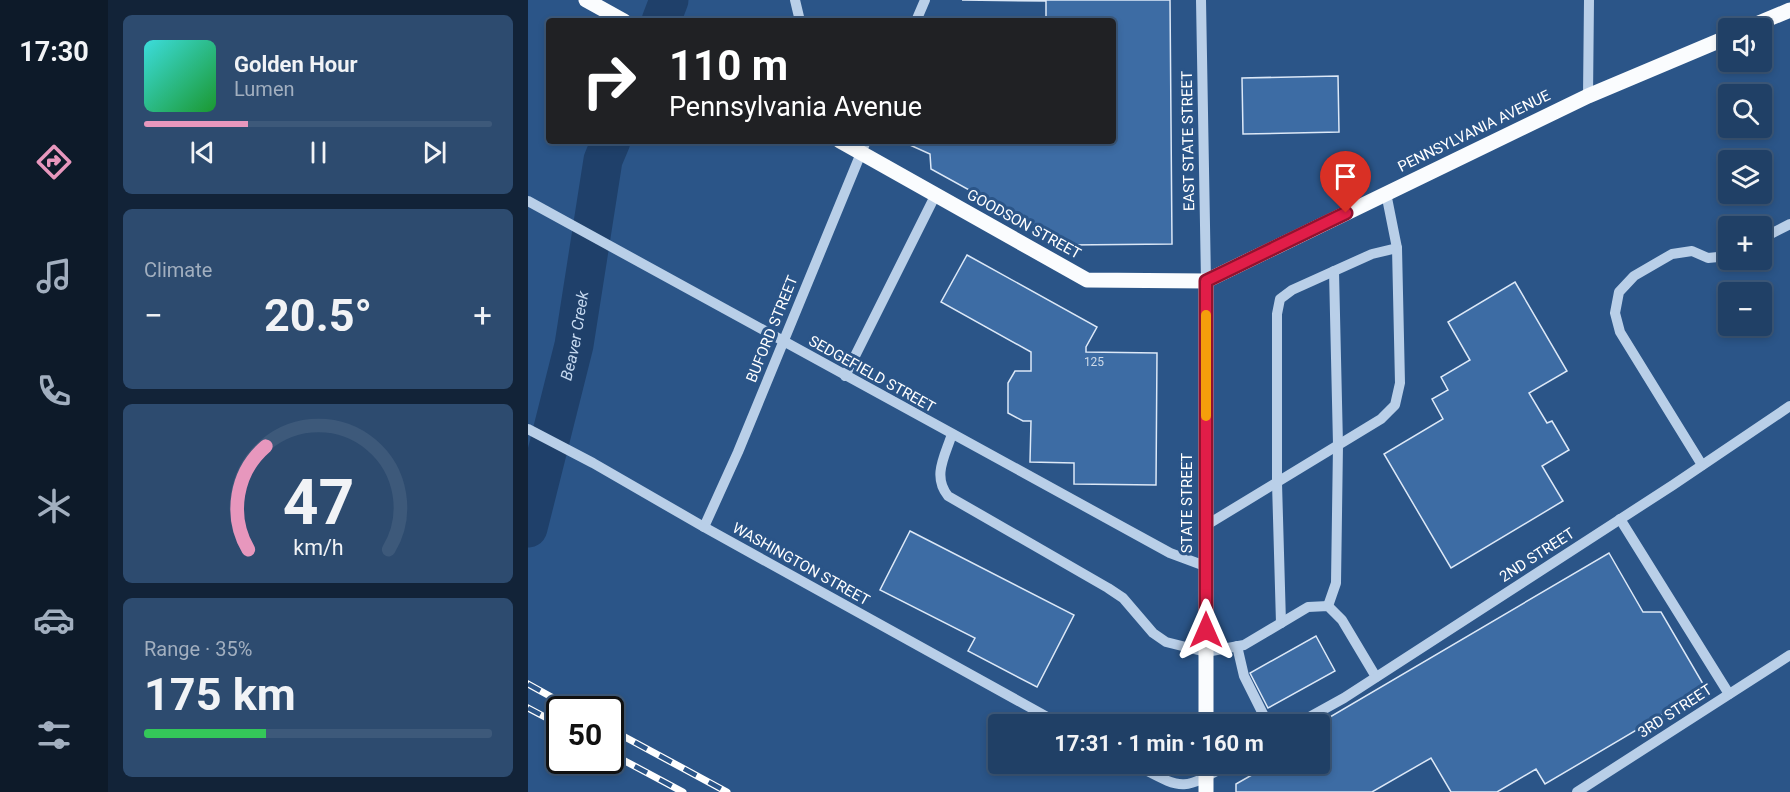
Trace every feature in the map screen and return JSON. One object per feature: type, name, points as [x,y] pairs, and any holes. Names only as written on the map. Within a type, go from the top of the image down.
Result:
[{"type":"main road","points":[[586,0],[619,18]]},
{"type":"main road","points":[[1771,18],[1790,10]]},
{"type":"main road","name":"PENNSYLVANIA AVENUE","points":[[1206,281],[1588,96],[1718,41]]},
{"type":"main road","name":"GOODSON STREET","points":[[863,147],[935,196],[1087,280],[1206,281]]},
{"type":"main road","name":"STATE STREET","points":[[1206,281],[1206,714]]},
{"type":"street","points":[[795,0],[799,18]]},
{"type":"street","points":[[917,18],[925,0]]},
{"type":"street","name":"EAST STATE STREET","points":[[1201,0],[1206,281]]},
{"type":"street","points":[[1588,96],[1589,0]]},
{"type":"street","name":"BUFORD STREET","points":[[704,527],[738,452],[863,147]]},
{"type":"street","points":[[1206,526],[1381,419],[1395,405],[1401,383],[1397,248],[1386,194]]},
{"type":"street","points":[[845,376],[935,196]]},
{"type":"street","name":"SEDGEFIELD STREET","points":[[528,201],[1170,553],[1205,566]]},
{"type":"street","points":[[1772,233],[1790,224]]},
{"type":"street","points":[[1281,623],[1277,483],[1277,314],[1280,299],[1292,290],[1372,254],[1397,248]]},
{"type":"street","points":[[1702,465],[1620,332],[1615,313],[1619,292],[1634,276],[1672,254],[1692,251],[1708,258],[1718,257]]},
{"type":"street","points":[[1328,606],[1336,583],[1338,445],[1334,271]]},
{"type":"street","name":"2ND STREET","points":[[1314,714],[1376,677],[1790,406]]},
{"type":"street","name":"WASHINGTON STREET","points":[[528,429],[1042,714]]},
{"type":"street","points":[[952,434],[939,478],[941,487],[948,496],[1123,598],[1153,633],[1166,642],[1206,652],[1244,645],[1308,607],[1328,606],[1342,620],[1376,677]]},
{"type":"street","points":[[1620,519],[1729,694]]},
{"type":"street","points":[[1237,646],[1244,676],[1263,714]]},
{"type":"street","name":"3RD STREET","points":[[1577,792],[1790,655]]},
{"type":"street","points":[[1154,774],[1173,784],[1192,784],[1206,778]]},
{"type":"building","points":[[962,0],[1170,0],[1172,244],[1069,245],[931,169],[930,154],[908,144],[1116,144],[1116,18],[1046,18],[1046,1]]},
{"type":"building","points":[[1338,76],[1339,132],[1243,134],[1242,78]]},
{"type":"building","points":[[967,255],[1097,327],[1086,347],[1086,352],[1157,353],[1156,485],[1074,484],[1074,463],[1030,462],[1031,421],[1023,421],[1008,413],[1008,383],[1015,371],[1031,371],[1031,352],[941,302]]},
{"type":"building","points":[[1515,282],[1567,371],[1529,393],[1547,423],[1552,421],[1569,450],[1542,466],[1563,501],[1451,568],[1384,454],[1443,419],[1432,399],[1448,390],[1441,377],[1470,360],[1448,322]]},
{"type":"building","points":[[910,531],[1074,615],[1037,687],[968,651],[975,638],[880,590]]},
{"type":"building","points":[[1609,553],[1643,612],[1661,612],[1706,689],[1545,784],[1536,769],[1497,792],[1451,792],[1431,758],[1372,792],[1236,792],[1236,784],[1254,774],[1330,774],[1330,717]]},
{"type":"building","points":[[1316,636],[1335,671],[1268,708],[1250,673]]},
{"type":"waterway","name":"Beaver Creek","points":[[662,18],[669,0]]},
{"type":"waterway","name":"Beaver Creek","points":[[528,528],[574,345],[603,160],[610,144]]},
{"type":"railway","points":[[528,684],[550,696]]},
{"type":"railway","points":[[528,708],[546,718]]},
{"type":"railway","points":[[624,737],[727,792]]},
{"type":"railway","points":[[624,760],[683,792]]},
{"type":"slow traffic","points":[[1206,315],[1206,416]]},
{"type":"route","points":[[1206,630],[1206,281],[1346,213]]}]
